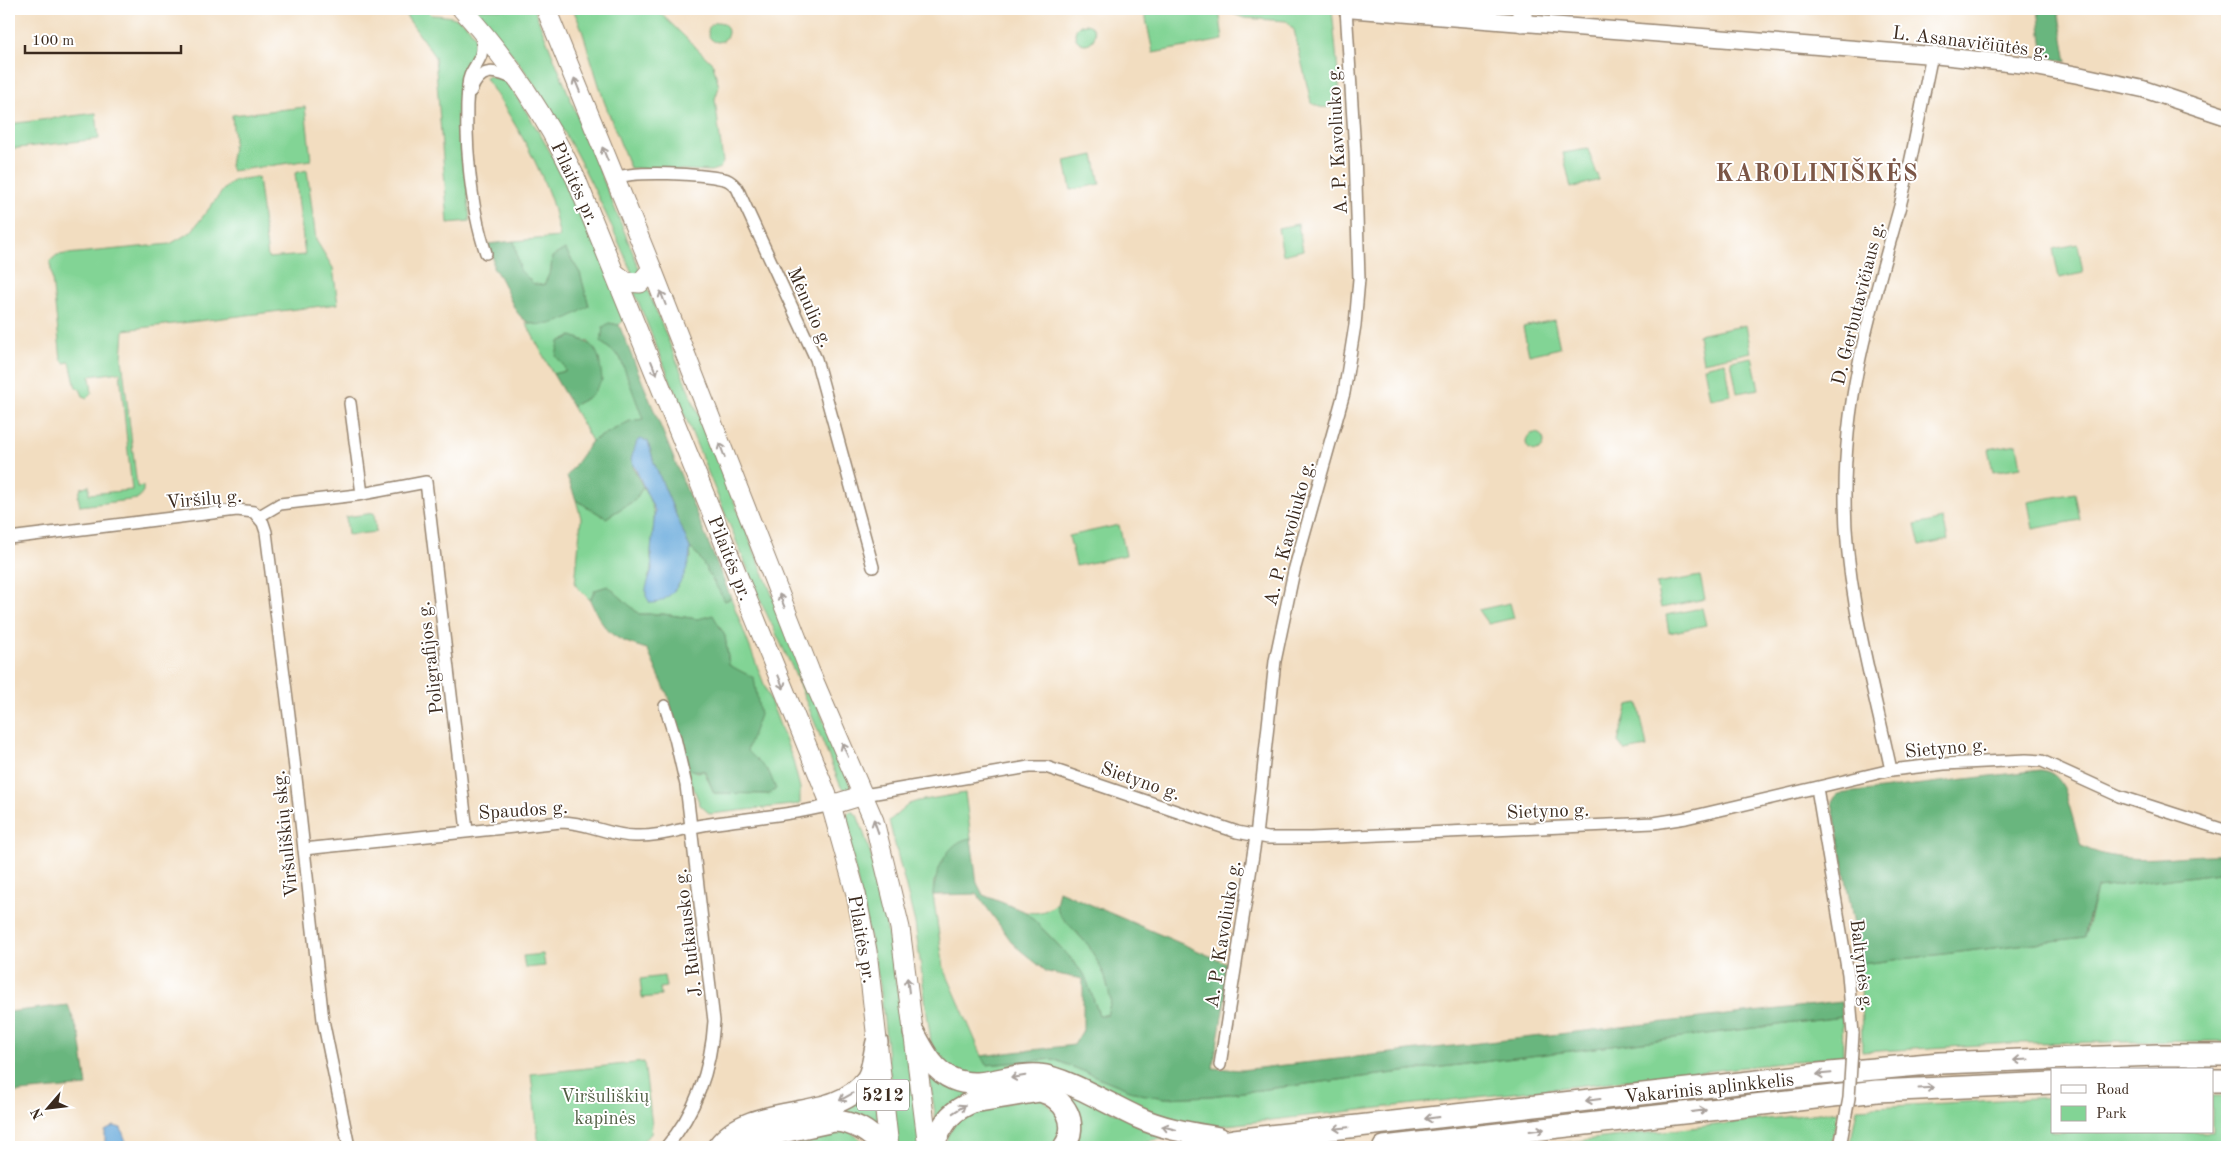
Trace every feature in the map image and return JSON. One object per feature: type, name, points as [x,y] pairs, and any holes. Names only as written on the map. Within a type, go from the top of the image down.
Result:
[{"type":"highway","points":[[914,1033],[936,1068],[943,1074],[960,1082],[982,1083],[1025,1075],[1048,1076],[1154,1124],[1234,1140]]},
{"type":"highway","points":[[718,1147],[731,1133],[752,1122],[834,1103],[852,1094],[868,1078],[877,1042]]},
{"type":"highway","name":"Vakarinis aplinkkelis","points":[[1192,1147],[1234,1140],[1810,1075],[1940,1063],[2139,1055],[2227,1055]]},
{"type":"highway","points":[[2214,1081],[2227,1081]]},
{"type":"highway","name":"Vakarinis aplinkkelis","points":[[1384,1147],[1877,1091],[2051,1083]]},
{"type":"highway","points":[[930,1147],[945,1120],[964,1105],[1040,1091],[1048,1093],[1060,1102],[1070,1118],[1070,1136],[1064,1147]]},
{"type":"highway","points":[[739,1147],[755,1138],[834,1121],[844,1121],[862,1128],[883,1147]]},
{"type":"main road","name":"Pilaitės pr.","points":[[462,9],[522,82],[566,157],[616,274],[831,805],[856,894],[868,961],[890,1147]]},
{"type":"main road","name":"Pilaitės pr.","points":[[546,9],[652,269],[810,672],[864,795],[880,838],[900,928],[930,1147]]},
{"type":"main road","name":"L. Asanavičiūtės g.","points":[[1346,9],[1516,15],[2026,65],[2143,89],[2227,116]]},
{"type":"main road","points":[[616,274],[626,282],[634,284],[645,279],[652,269]]},
{"type":"main road","points":[[831,805],[864,795]]},
{"type":"street","name":"A. P. Kavoliuko g.","points":[[1220,1065],[1256,836],[1271,688],[1283,617],[1344,393],[1356,325],[1359,279],[1356,161],[1346,9]]},
{"type":"street","points":[[480,29],[482,48],[480,57],[468,79],[468,130],[476,216],[486,253]]},
{"type":"street","name":"D. Gerbutavičiaus g.","points":[[1891,770],[1860,627],[1849,561],[1845,499],[1847,441],[1861,346],[1907,178],[1932,55]]},
{"type":"street","points":[[468,102],[475,81],[484,74],[494,72],[522,82]]},
{"type":"street","name":"Mėnulio g.","points":[[614,178],[624,175],[668,174],[725,179],[736,188],[816,359],[873,567]]},
{"type":"street","points":[[350,403],[362,494]]},
{"type":"street","name":"Viršilų g.","points":[[9,538],[237,510],[254,512],[258,517],[280,504],[362,494],[426,482]]},
{"type":"street","name":"Poligrafijos g.","points":[[426,482],[467,830]]},
{"type":"street","name":"Viršuliškių skg.","points":[[258,517],[266,532],[270,560],[323,1020],[349,1147]]},
{"type":"street","name":"J. Rutkausko g.","points":[[665,706],[680,757],[692,828],[713,1000],[713,1043],[706,1074],[694,1107],[666,1147]]},
{"type":"street","name":"Sietyno g.","points":[[864,795],[1029,767],[1046,767],[1227,828],[1256,836],[1294,838],[1654,823],[1686,818],[1891,770],[1972,762],[2042,761],[2119,796],[2227,831]]},
{"type":"street","name":"Baltynės g.","points":[[1818,788],[1848,974],[1853,1034],[1849,1098],[1840,1147]]},
{"type":"street","name":"Spaudos g.","points":[[304,849],[467,830],[574,822],[623,836],[636,836],[684,831],[692,828],[808,811],[831,805]]},
{"type":"green space","points":[[387,9],[426,9],[432,15],[448,16],[461,20],[470,29],[478,44],[463,135],[470,221],[448,223],[435,57],[402,10]]},
{"type":"green space","points":[[472,9],[534,9],[640,273],[635,276],[632,273],[601,202],[565,133],[545,100],[523,68]]},
{"type":"green space","points":[[573,9],[656,9],[713,64],[719,87],[715,99],[723,162],[720,168],[711,171],[630,168],[604,101],[581,27]]},
{"type":"green space","points":[[1144,9],[1219,9],[1223,40],[1153,53]]},
{"type":"green space","points":[[1221,9],[1332,9],[1341,104],[1318,107],[1311,102],[1294,30],[1286,21],[1244,18]]},
{"type":"green space","points":[[2038,9],[2058,9],[2067,62],[2044,57]]},
{"type":"green space","points":[[718,22],[725,25],[728,32],[725,39],[718,42],[711,39],[708,32],[711,25]]},
{"type":"green space","points":[[1081,24],[1089,24],[1095,30],[1095,38],[1089,44],[1081,44],[1075,38],[1075,30]]},
{"type":"green space","points":[[489,76],[505,80],[541,136],[573,195],[627,317],[619,325],[609,323],[601,342],[620,357],[644,419],[630,421],[592,441],[572,406],[591,396],[589,342],[571,336],[559,342],[565,371],[553,374],[526,323],[536,324],[589,306],[580,273],[565,249],[552,257],[551,270],[544,285],[534,284],[520,270],[514,241],[560,237],[552,203],[542,177],[520,133],[485,77]]},
{"type":"green space","points":[[305,107],[311,160],[232,171],[230,166],[234,140],[232,115]]},
{"type":"green space","points":[[96,113],[99,139],[9,149],[9,124]]},
{"type":"green space","points":[[1588,149],[1599,180],[1571,188],[1563,153]]},
{"type":"green space","points":[[1094,155],[1100,184],[1071,190],[1065,161]]},
{"type":"green space","points":[[307,170],[316,240],[333,268],[338,304],[124,330],[122,359],[137,487],[143,486],[143,491],[138,499],[80,506],[78,497],[81,488],[89,485],[89,494],[132,490],[120,372],[90,376],[92,393],[87,398],[83,396],[80,389],[76,388],[70,362],[64,363],[61,359],[50,261],[57,255],[170,244],[191,232],[224,189],[234,180],[258,177],[268,258],[305,255],[295,173]]},
{"type":"green space","points":[[1298,224],[1303,250],[1283,255],[1278,228]]},
{"type":"green space","points":[[514,241],[520,270],[534,284],[544,285],[551,270],[552,257],[565,249],[580,273],[589,306],[559,322],[548,324],[538,325],[528,322],[520,316],[493,268],[493,258],[488,244]]},
{"type":"green space","points":[[2078,244],[2083,273],[2059,278],[2053,249]]},
{"type":"green space","points":[[646,286],[851,788],[847,791],[841,787],[792,667],[762,604],[633,289]]},
{"type":"green space","points":[[1554,320],[1560,348],[1529,355],[1523,327]]},
{"type":"green space","points":[[609,323],[619,325],[731,598],[725,601],[698,555],[690,548],[654,463],[648,441],[633,467],[643,487],[635,500],[606,518],[576,500],[567,476],[592,441],[630,421],[643,419],[620,357],[601,342],[603,327]]},
{"type":"green space","points":[[1746,325],[1751,352],[1703,362],[1698,335]]},
{"type":"green space","points":[[572,336],[588,343],[596,351],[602,380],[591,396],[572,406],[553,374],[565,371],[564,366],[556,356],[559,342]]},
{"type":"green space","points":[[1752,357],[1759,389],[1737,393],[1731,361]]},
{"type":"green space","points":[[1725,362],[1731,395],[1710,399],[1704,367]]},
{"type":"green space","points":[[1535,433],[1541,436],[1544,442],[1541,448],[1535,451],[1529,448],[1526,442],[1529,436]]},
{"type":"green space","points":[[2017,444],[2021,467],[1993,472],[1988,449]]},
{"type":"green space","points":[[643,487],[654,512],[651,552],[652,567],[648,578],[691,558],[690,548],[698,555],[725,601],[731,598],[792,757],[800,788],[800,804],[710,814],[700,805],[685,765],[697,772],[704,771],[714,793],[769,794],[742,758],[725,636],[698,619],[663,614],[639,614],[608,586],[595,590],[590,600],[575,585],[581,518],[576,500],[606,518],[635,500]]},
{"type":"green space","points":[[2075,493],[2080,520],[2033,529],[2028,502]]},
{"type":"green space","points":[[374,513],[376,532],[348,535],[346,517]]},
{"type":"green space","points":[[1943,519],[1948,540],[1920,546],[1915,525]]},
{"type":"green space","points":[[1119,525],[1126,555],[1076,566],[1069,536]]},
{"type":"green space","points":[[1700,576],[1705,599],[1661,608],[1656,584]]},
{"type":"green space","points":[[608,586],[639,614],[663,614],[698,619],[713,615],[725,636],[729,665],[754,678],[760,715],[747,750],[769,772],[776,789],[769,794],[714,793],[705,771],[691,770],[685,765],[669,698],[647,649],[626,642],[611,634],[600,621],[590,600],[595,590]]},
{"type":"green space","points":[[1510,603],[1514,618],[1488,624],[1478,610]]},
{"type":"green space","points":[[1702,608],[1706,625],[1669,633],[1666,615]]},
{"type":"green space","points":[[1638,703],[1647,747],[1625,751],[1618,742],[1628,705]]},
{"type":"green space","points":[[2041,770],[2055,776],[2064,788],[2081,846],[2117,857],[2153,858],[2227,855],[2227,872],[2097,888],[2085,937],[1861,964],[1832,801],[1838,794]]},
{"type":"green space","points":[[965,793],[971,838],[968,839],[934,881],[933,895],[944,968],[986,1065],[1053,1059],[1140,1094],[1165,1098],[1211,1096],[1842,1017],[1843,1056],[1209,1127],[1175,1124],[1073,1080],[967,1076],[944,1065],[931,1043],[915,923],[889,821],[909,804]]},
{"type":"green space","points":[[851,811],[857,815],[871,854],[876,875],[910,1062],[921,1147],[898,1147],[880,985],[844,819]]},
{"type":"green space","points":[[971,838],[977,883],[983,895],[1026,912],[1067,954],[1085,976],[1099,1015],[1107,1015],[1111,1001],[1105,976],[1089,946],[1059,914],[1056,904],[1059,891],[1231,965],[1213,1068],[1241,1070],[1841,1002],[1842,1017],[1211,1096],[1165,1098],[1140,1094],[1053,1059],[986,1065],[981,1056],[1074,1045],[1083,1030],[1083,979],[1047,972],[1014,945],[977,894],[933,895],[936,877],[943,859],[955,845],[962,840]]},
{"type":"green space","points":[[2227,872],[2227,1041],[2014,1043],[1862,1052],[1861,964],[2085,937],[2097,888]]},
{"type":"green space","points":[[1056,904],[1059,914],[1089,946],[1105,976],[1111,1001],[1107,1015],[1099,1015],[1085,976],[1067,954],[1026,912],[1042,912]]},
{"type":"green space","points":[[543,954],[545,966],[525,968],[523,956]]},
{"type":"green space","points":[[664,976],[666,987],[660,988],[661,996],[642,998],[640,979]]},
{"type":"green space","points":[[68,1005],[80,1037],[87,1086],[9,1093],[9,1012]]},
{"type":"green space","name":"Viršuliškių kapinės","points":[[644,1062],[652,1125],[651,1134],[640,1143],[603,1147],[539,1147],[531,1074]]},
{"type":"green space","points":[[928,1070],[1042,1082],[1173,1137],[1111,1147],[1073,1147],[1052,1088],[936,1120]]},
{"type":"green space","points":[[874,1086],[880,1133],[870,1125],[727,1146]]},
{"type":"green space","points":[[2214,1095],[2227,1095],[2227,1147],[1850,1147],[1857,1108],[2051,1097],[2051,1134],[2214,1134]]},
{"type":"green space","points":[[1040,1096],[1063,1119],[1057,1147],[945,1147],[948,1135],[962,1113]]},
{"type":"green space","points":[[1838,1111],[1831,1147],[1524,1147]]},
{"type":"green space","points":[[842,1126],[871,1147],[750,1147]]},
{"type":"water","points":[[641,439],[648,441],[654,463],[690,548],[688,565],[679,583],[666,598],[650,603],[646,596],[646,588],[652,569],[651,551],[655,511],[631,459],[637,441]]},
{"type":"water","points":[[114,1126],[121,1128],[128,1147],[105,1147],[105,1131]]},
{"type":"district","name":"KAROLINIŠKĖS","points":[[1817,173]]}]
